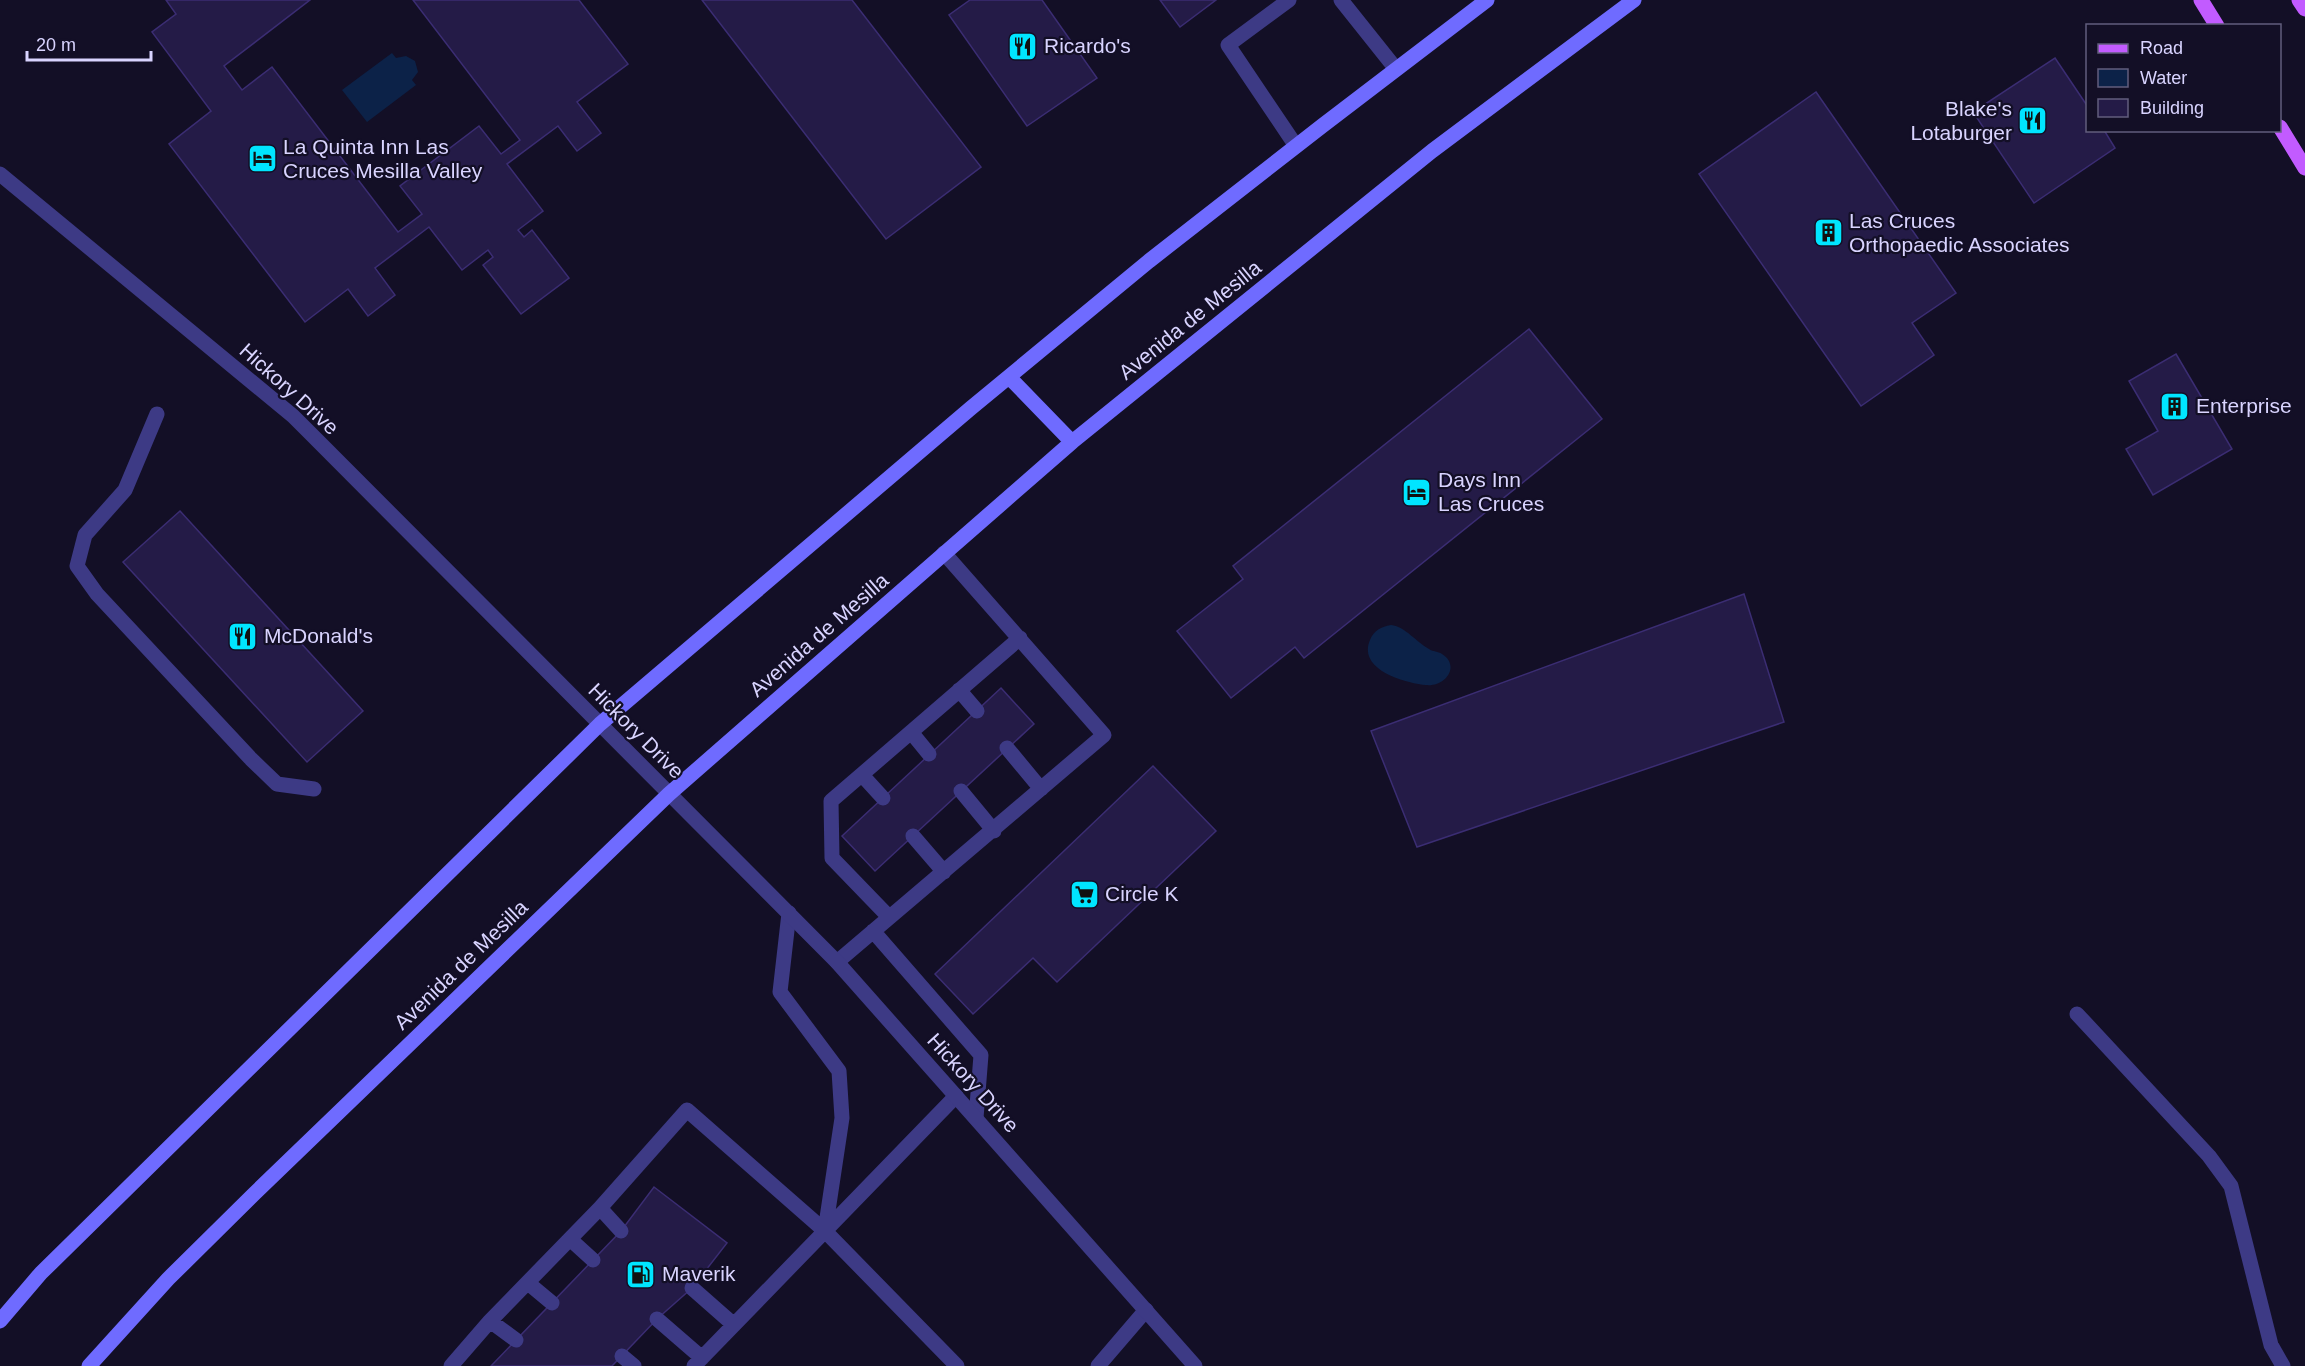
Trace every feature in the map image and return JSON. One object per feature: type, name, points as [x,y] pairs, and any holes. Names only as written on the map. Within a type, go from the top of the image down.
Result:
[{"type":"main road","points":[[0,1321],[49,1266],[600,724],[1149,261],[1487,0]]},
{"type":"main road","name":"Avenida de Mesilla","points":[[89,1366],[168,1279],[254,1194],[669,794],[1072,442],[1432,151],[1634,0]]},
{"type":"main road","points":[[2201,0],[2216,24]]},
{"type":"main road","points":[[2300,0],[2305,9]]},
{"type":"main road","points":[[2281,129],[2305,168]]},
{"type":"main road","points":[[1009,377],[1072,442]]},
{"type":"street","points":[[1289,0],[1228,45],[1296,146]]},
{"type":"street","points":[[1341,0],[1396,69]]},
{"type":"street","name":"Hickory Drive","points":[[0,174],[293,416],[837,962],[1195,1366]]},
{"type":"street","points":[[157,414],[124,490],[85,535],[77,566],[96,594],[251,759],[278,784],[314,789]]},
{"type":"street","points":[[837,962],[1104,735],[945,553]]},
{"type":"street","points":[[889,917],[832,858],[831,801],[1020,638]]},
{"type":"street","points":[[959,690],[977,711]]},
{"type":"street","points":[[911,732],[929,754]]},
{"type":"street","points":[[1007,748],[1041,789]]},
{"type":"street","points":[[862,775],[883,798]]},
{"type":"street","points":[[961,791],[993,831]]},
{"type":"street","points":[[913,836],[945,872]]},
{"type":"street","points":[[789,913],[780,992],[839,1071],[842,1118],[825,1231]]},
{"type":"street","points":[[873,931],[981,1055],[976,1118]]},
{"type":"street","points":[[2077,1014],[2209,1156],[2231,1186],[2271,1345],[2283,1366]]},
{"type":"street","points":[[657,1319],[698,1362],[956,1096]]},
{"type":"street","points":[[451,1366],[490,1321],[571,1240],[687,1110],[825,1231],[957,1366]]},
{"type":"street","points":[[600,1208],[621,1231]]},
{"type":"street","points":[[571,1240],[593,1260]]},
{"type":"street","points":[[528,1283],[552,1303]]},
{"type":"street","points":[[692,1288],[734,1325]]},
{"type":"street","points":[[1098,1366],[1146,1310]]},
{"type":"street","points":[[490,1321],[516,1340]]},
{"type":"street","points":[[622,1356],[634,1366]]},
{"type":"water","points":[[392,53],[396,58],[406,56],[415,61],[418,72],[412,80],[416,85],[367,122],[342,90]]},
{"type":"water","points":[[1391,625],[1448,659],[1450,670],[1448,675],[1433,685],[1417,684],[1396,678],[1377,667],[1370,659],[1368,650],[1370,640],[1378,630]]},
{"type":"building","name":"La Quinta Inn Las Cruces Mesilla Valley","points":[[166,0],[310,0],[224,66],[242,90],[272,67],[398,232],[422,214],[400,186],[479,126],[501,154],[520,140],[413,0],[579,0],[628,64],[577,102],[601,133],[577,151],[558,126],[507,164],[543,211],[518,230],[524,237],[532,230],[569,278],[521,314],[483,265],[493,257],[488,250],[462,270],[429,227],[375,268],[395,295],[368,316],[348,289],[305,322],[169,144],[211,111],[152,32],[176,14]]},
{"type":"building","points":[[702,0],[852,0],[981,167],[886,239]]},
{"type":"building","name":"Ricardo's","points":[[970,0],[1042,0],[1097,78],[1027,126],[949,15]]},
{"type":"building","points":[[1160,0],[1216,0],[1180,27]]},
{"type":"building","name":"Blake's Lotaburger","points":[[2055,58],[2086,104],[2086,132],[2105,132],[2115,148],[2034,203],[1973,112]]},
{"type":"building","name":"Las Cruces Orthopaedic Associates","points":[[1816,92],[1956,293],[1912,323],[1934,355],[1861,406],[1699,174]]},
{"type":"building","name":"Days Inn Las Cruces","points":[[1529,329],[1602,419],[1304,658],[1295,647],[1231,698],[1177,631],[1243,579],[1233,566]]},
{"type":"building","name":"Enterprise","points":[[2176,354],[2232,449],[2153,495],[2126,449],[2158,431],[2129,381]]},
{"type":"building","name":"McDonald's","points":[[180,511],[363,711],[307,762],[123,562]]},
{"type":"building","points":[[1744,594],[1784,722],[1417,847],[1371,731]]},
{"type":"building","points":[[1001,688],[1034,724],[875,871],[842,836]]},
{"type":"building","name":"Circle K","points":[[1153,766],[1216,831],[1057,982],[1033,958],[973,1014],[935,974]]},
{"type":"building","name":"Maverik","points":[[654,1187],[727,1243],[692,1288],[657,1319],[612,1366],[491,1366],[621,1231]]},
{"type":"place","name":"Ricardo's","points":[[1023,46]]},
{"type":"place","name":"Blake's Lotaburger","points":[[2033,121]]},
{"type":"place","name":"La Quinta Inn Las Cruces Mesilla Valley","points":[[262,159]]},
{"type":"place","name":"Las Cruces Orthopaedic Associates","points":[[1828,233]]},
{"type":"place","name":"Enterprise","points":[[2175,406]]},
{"type":"place","name":"Days Inn Las Cruces","points":[[1417,492]]},
{"type":"place","name":"McDonald's","points":[[243,636]]},
{"type":"place","name":"Circle K","points":[[1084,894]]},
{"type":"place","name":"Maverik","points":[[641,1274]]}]
